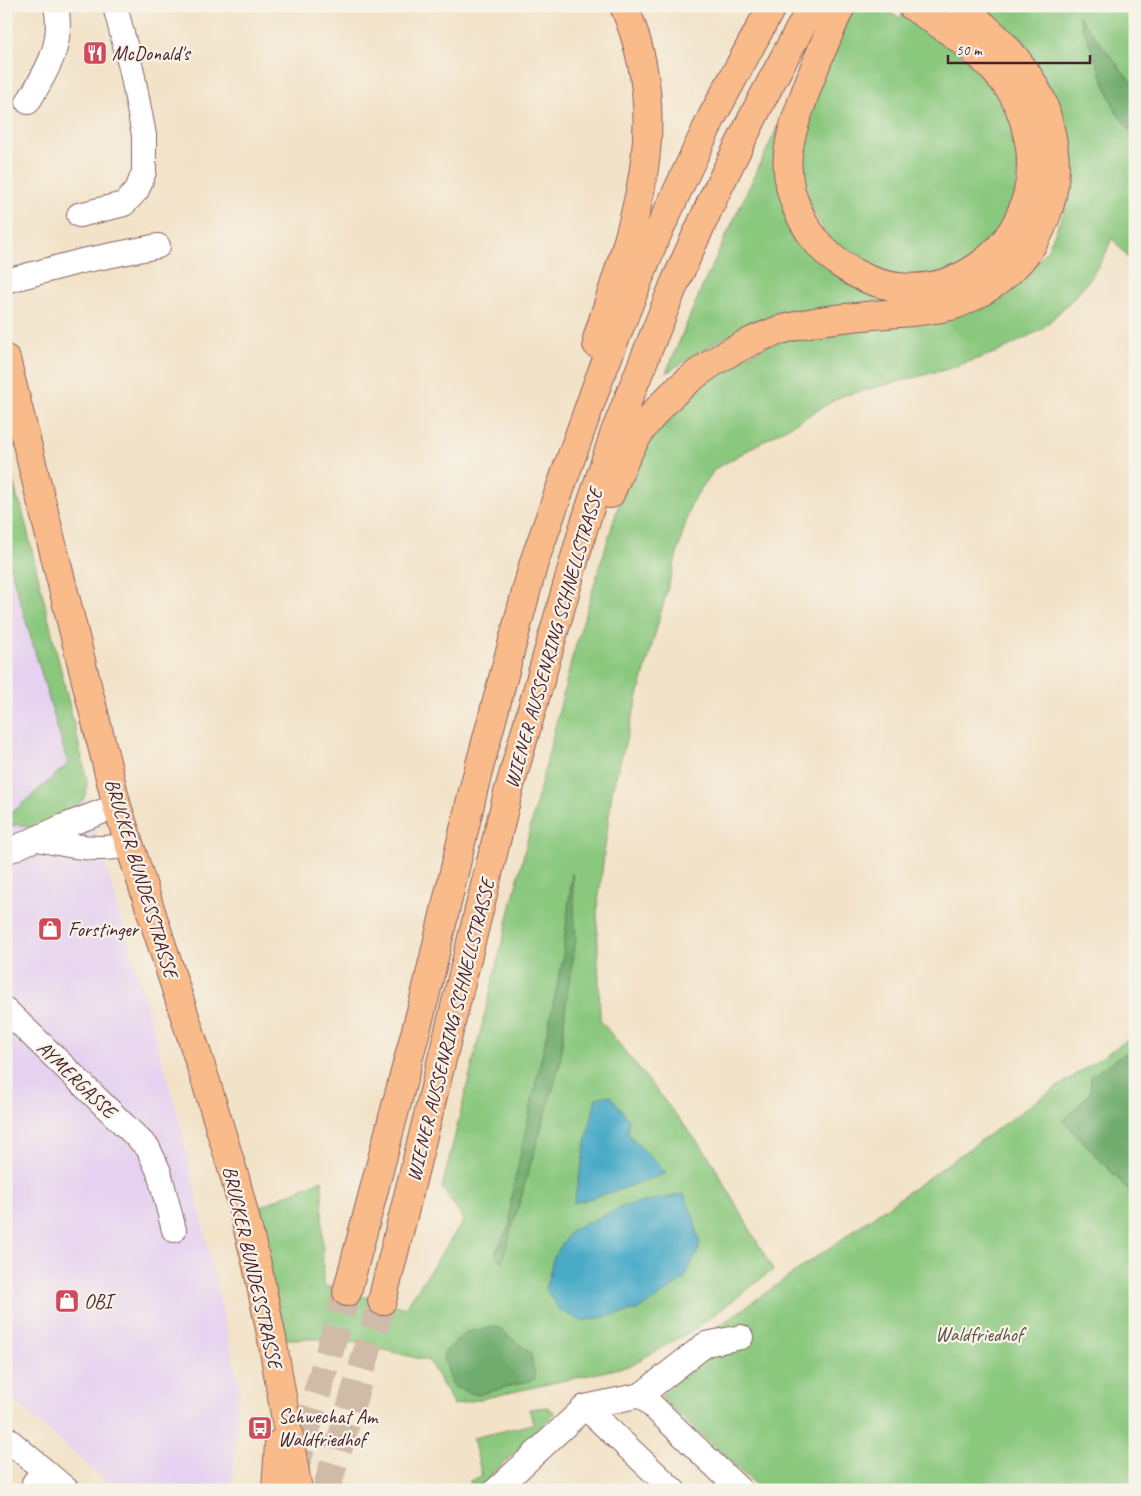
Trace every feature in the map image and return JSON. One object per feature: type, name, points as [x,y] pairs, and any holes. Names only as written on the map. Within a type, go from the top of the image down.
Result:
[{"type":"main road","points":[[598,382],[597,340],[640,198],[649,134],[644,74],[638,44],[624,6]]},
{"type":"main road","name":"WIENER AUSSENRING SCHNELLSTRASSE","points":[[347,1292],[424,996],[474,787],[534,562],[598,382],[653,243],[712,117],[772,6]]},
{"type":"main road","name":"WIENER AUSSENRING SCHNELLSTRASSE","points":[[382,1301],[508,793],[584,526],[615,432],[674,285],[715,194],[761,101],[812,6]]},
{"type":"main road","points":[[841,6],[807,87],[792,133],[788,155],[791,194],[809,232],[823,250],[838,262],[855,274],[874,282],[896,287],[919,287],[942,283],[961,276],[980,266],[995,253],[1019,221],[1031,184],[1032,160],[1029,139],[1022,115],[1012,94],[974,50],[912,6]]},
{"type":"main road","points":[[584,526],[610,495],[635,440],[652,417],[675,392],[695,375],[722,357],[775,331],[808,323],[916,312],[954,305],[975,296],[994,284],[1011,270],[1027,251],[1038,234],[1054,191],[1055,146],[1042,99],[1018,61],[980,22],[960,6]]},
{"type":"main road","name":"BRUCKER BUNDESSTRASSE","points":[[6,359],[117,806],[235,1178],[257,1265],[282,1396]]},
{"type":"main road","points":[[276,1490],[282,1396]]},
{"type":"main road","points":[[282,1396],[298,1490]]},
{"type":"street","points":[[28,102],[53,57],[58,20],[56,6]]},
{"type":"street","points":[[79,215],[124,204],[137,190],[144,172],[144,135],[132,72],[115,6]]},
{"type":"street","points":[[6,281],[82,261],[158,246]]},
{"type":"street","points":[[6,852],[64,826],[117,806]]},
{"type":"street","points":[[38,839],[80,847],[114,849],[129,844]]},
{"type":"street","name":"AYMERGASSE","points":[[6,1010],[148,1148],[159,1172],[174,1230]]},
{"type":"street","points":[[496,1490],[585,1407],[641,1395],[706,1344],[741,1337]]},
{"type":"street","points":[[641,1395],[740,1490]]},
{"type":"street","points":[[585,1407],[673,1490]]},
{"type":"street","points":[[6,1438],[39,1480],[67,1490]]},
{"type":"shaded area","points":[[8,528],[179,1119],[239,1385],[232,1487],[229,1490],[116,1490],[6,1394],[6,530]]},
{"type":"green space","points":[[855,6],[878,9],[900,18],[904,11],[977,66],[1009,107],[1021,144],[1013,209],[976,261],[937,274],[902,277],[874,271],[837,249],[806,202],[798,166],[808,117],[830,54]]},
{"type":"green space","points":[[982,6],[1126,6],[1135,17],[1135,87],[1079,17],[1116,112],[1135,136],[1135,266],[1112,238],[1105,255],[1092,276],[1073,299],[1042,329],[1000,351],[948,369],[842,396],[715,469],[691,503],[612,791],[597,911],[600,1020],[708,1155],[773,1270],[695,1329],[629,1366],[454,1405],[429,1361],[356,1343],[317,1339],[286,1339],[256,1209],[322,1180],[323,1285],[405,1308],[464,1220],[442,1188],[572,658],[620,500],[650,433],[706,376],[772,343],[992,301],[1025,276],[1048,249],[1064,212],[1072,166],[1068,128],[1035,64],[1001,21]]},
{"type":"green space","points":[[1078,15],[1135,87],[1135,136],[1116,112]]},
{"type":"green space","points":[[778,126],[781,192],[799,237],[907,298],[907,303],[831,307],[779,313],[722,339],[666,373],[702,287]]},
{"type":"green space","points":[[6,447],[87,783],[85,794],[75,808],[67,814],[33,829],[20,825],[6,828],[6,818],[68,764],[6,553]]},
{"type":"green space","points":[[572,873],[576,941],[567,994],[560,1064],[502,1262],[495,1254],[510,1224],[511,1198],[562,963]]},
{"type":"green space","name":"Waldfriedhof","points":[[1135,1035],[1135,1051],[1126,1053],[1064,1121],[1135,1197],[1135,1490],[761,1490],[660,1397],[710,1350],[702,1338],[1042,1097]]},
{"type":"green space","points":[[1135,1051],[1135,1197],[1064,1121],[1090,1094],[1091,1076],[1126,1053]]},
{"type":"green space","points":[[497,1327],[531,1353],[535,1379],[478,1395],[453,1387],[443,1354],[466,1332]]},
{"type":"green space","points":[[547,1407],[554,1414],[476,1490],[471,1490],[469,1481],[482,1477],[473,1438],[533,1424],[529,1409]]},
{"type":"water","points":[[610,1095],[628,1119],[628,1134],[666,1173],[619,1190],[574,1203],[596,1098]]},
{"type":"water","points":[[684,1194],[694,1219],[700,1246],[684,1279],[650,1303],[634,1311],[582,1321],[559,1310],[546,1289],[553,1259],[571,1230],[625,1206]]},
{"type":"tunnel","points":[[293,1475],[347,1292]]},
{"type":"tunnel","points":[[326,1490],[382,1301]]},
{"type":"place","name":"McDonald's","points":[[95,53]]},
{"type":"place","name":"Forstinger","points":[[50,929]]},
{"type":"place","name":"OBI","points":[[67,1301]]},
{"type":"place","name":"Schwechat Am Waldfriedhof","points":[[260,1428]]}]
